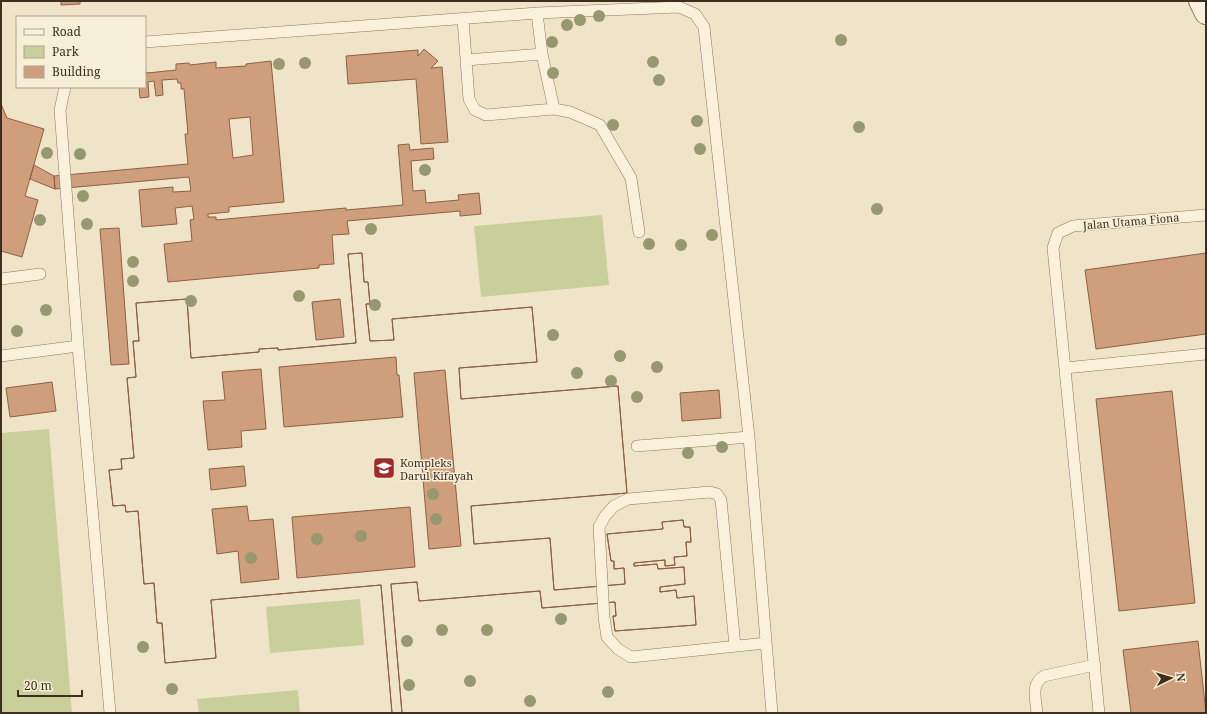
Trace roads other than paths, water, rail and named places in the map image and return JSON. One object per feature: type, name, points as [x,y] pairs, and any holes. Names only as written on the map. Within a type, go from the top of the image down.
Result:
[{"type":"street","points":[[1200,1],[1206,13]]},
{"type":"lane","points":[[146,42],[537,13],[679,7],[695,14],[704,27],[749,437],[772,713]]},
{"type":"lane","points":[[537,13],[542,54],[554,109]]},
{"type":"lane","points":[[463,19],[469,100],[475,110],[486,115],[554,109],[570,112],[600,125],[632,178],[639,232]]},
{"type":"lane","points":[[466,60],[542,54]]},
{"type":"lane","points":[[65,88],[60,110],[78,346],[110,713]]},
{"type":"lane","name":"Jalan Utama Fiona","points":[[1065,368],[1053,248],[1058,233],[1073,226],[1206,215]]},
{"type":"lane","points":[[1,279],[40,274]]},
{"type":"lane","points":[[1,356],[78,346]]},
{"type":"lane","points":[[1099,713],[1065,368],[1206,354]]},
{"type":"lane","points":[[637,446],[749,437]]},
{"type":"lane","points":[[735,646],[721,500],[717,494],[710,492],[628,499],[614,506],[599,526],[604,617],[607,637],[618,649],[631,657],[766,643]]},
{"type":"lane","points":[[1037,713],[1034,687],[1038,680],[1044,676],[1095,665]]},
{"type":"place","name":"Kompleks Darul Kifayah","points":[[384,468]]}]
